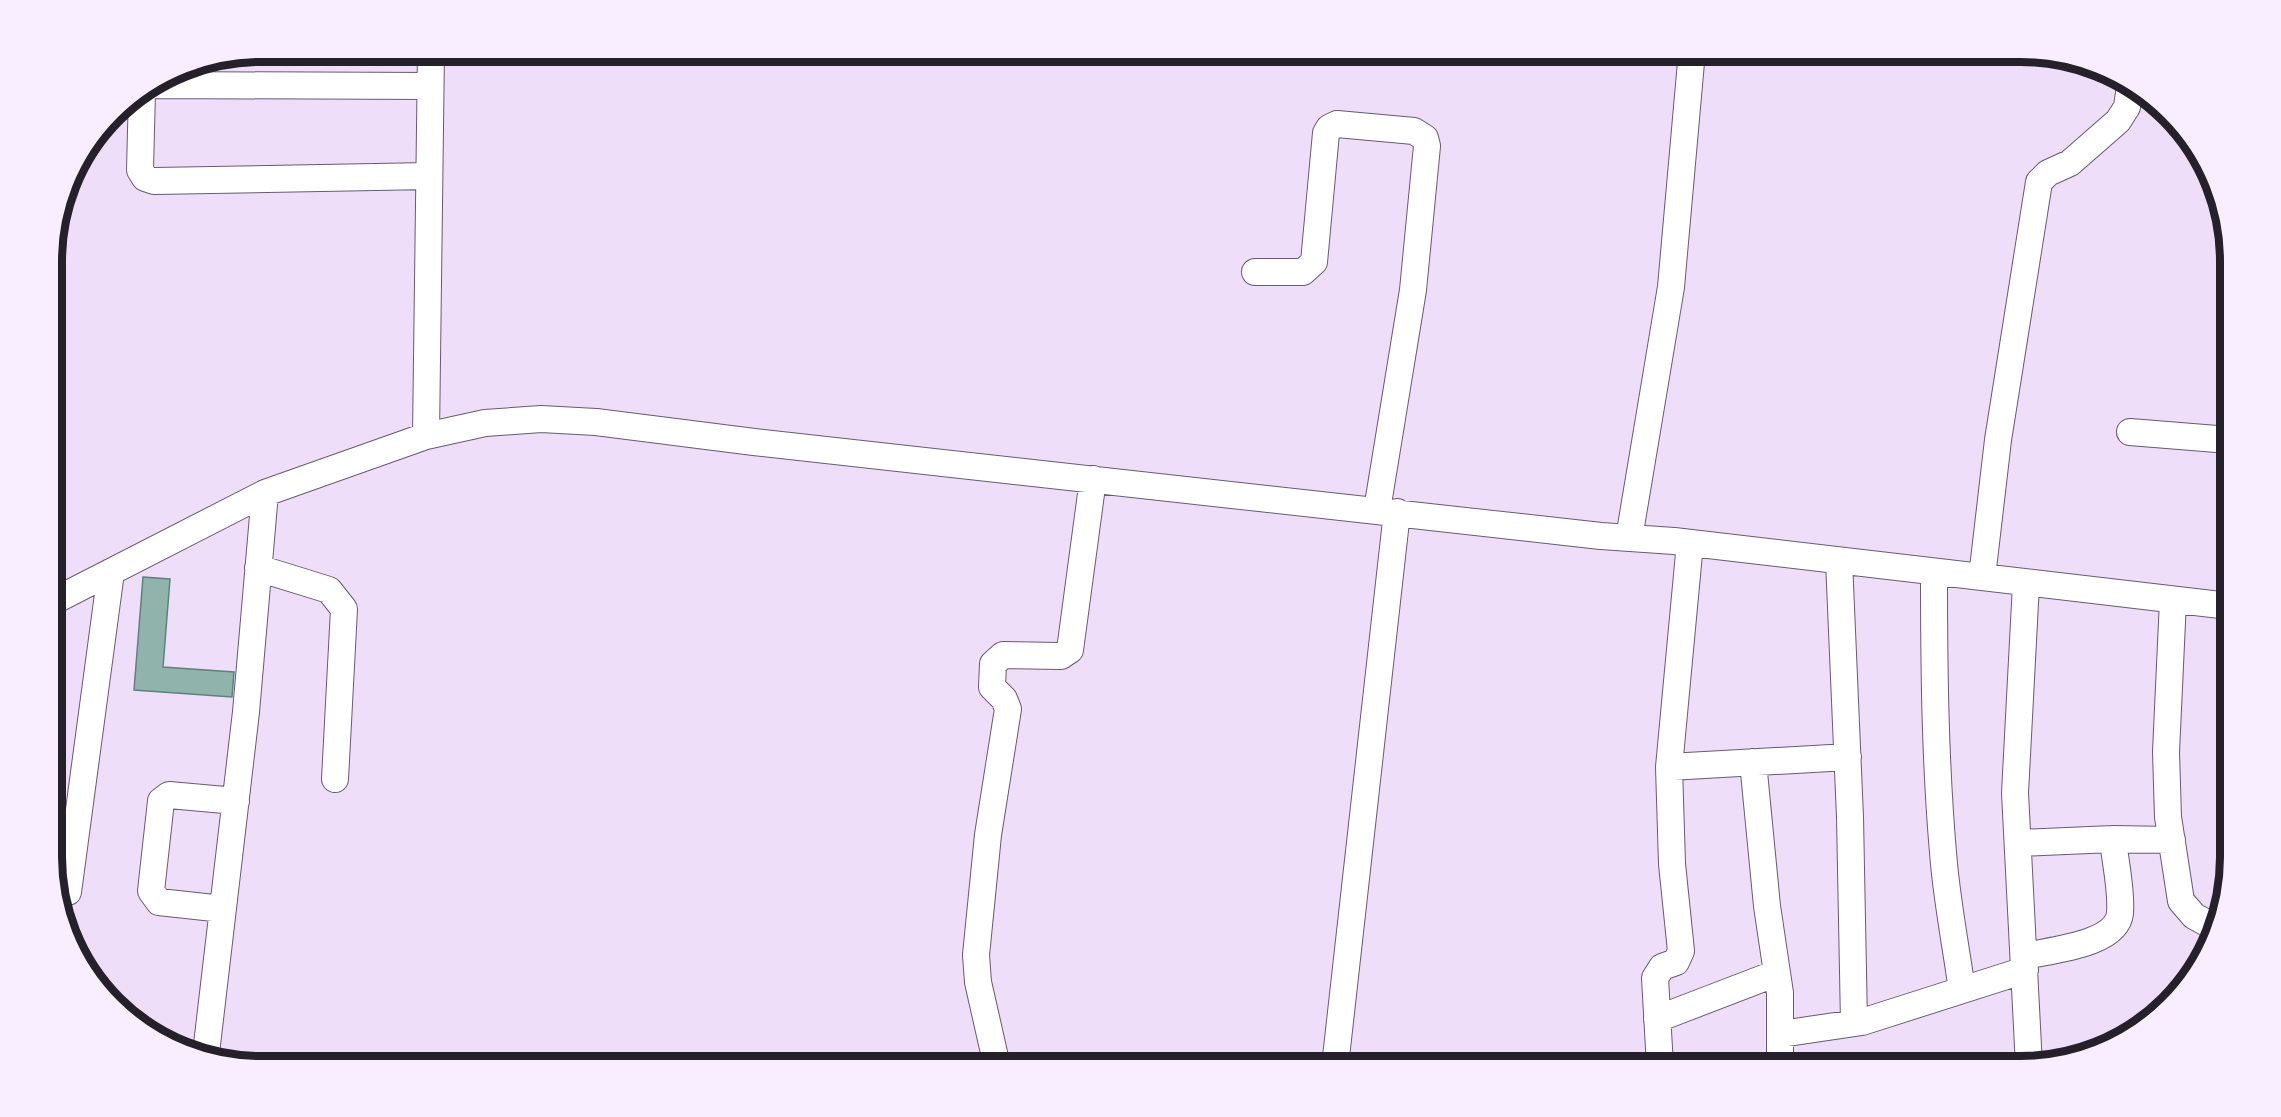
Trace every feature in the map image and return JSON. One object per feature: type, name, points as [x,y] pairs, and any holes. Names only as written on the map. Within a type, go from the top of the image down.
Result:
[{"type":"street","points":[[426,436],[431,62]]},
{"type":"street","points":[[1629,538],[1671,287],[1691,62]]},
{"type":"street","points":[[155,92],[430,86]]},
{"type":"street","points":[[1982,578],[1998,440],[2039,182],[2048,173],[2070,163],[2118,121],[2127,107],[2129,94]]},
{"type":"street","points":[[142,101],[140,170],[145,178],[154,181],[429,176]]},
{"type":"street","points":[[1255,272],[1303,272],[1314,262],[1326,133],[1329,128],[1337,124],[1414,132],[1425,138],[1427,146],[1387,511],[1336,1055]]},
{"type":"street","points":[[62,597],[265,493],[426,436],[485,423],[541,419],[596,422],[1093,479],[1690,543],[2220,605]]},
{"type":"street","points":[[2130,432],[2220,439]]},
{"type":"street","points":[[995,1056],[978,982],[976,955],[988,835],[1008,709],[1004,699],[992,687],[993,664],[1003,655],[1061,656],[1070,650],[1093,479]]},
{"type":"street","points":[[207,1048],[236,801],[265,493]]},
{"type":"street","points":[[1659,1055],[1654,983],[1657,972],[1676,962],[1681,951],[1672,864],[1669,767],[1690,543]]},
{"type":"street","points":[[1839,561],[1848,757],[1854,1023]]},
{"type":"street","points":[[258,568],[329,590],[345,609],[335,780]]},
{"type":"street","points":[[68,892],[111,572]]},
{"type":"street","points":[[1934,572],[1934,714],[1939,796],[1944,866],[1962,990]]},
{"type":"street","points":[[2026,584],[2016,751],[2018,843],[2029,1055]]},
{"type":"street","points":[[2173,600],[2166,773],[2172,840],[2181,901],[2194,916],[2208,924]]},
{"type":"street","points":[[1669,767],[1848,757]]},
{"type":"street","points":[[1753,762],[1767,906],[1777,973],[1780,1055]]},
{"type":"street","points":[[223,909],[159,902],[153,897],[151,891],[161,801],[169,795],[236,801]]},
{"type":"street","points":[[2018,843],[2113,839],[2172,840]]},
{"type":"street","points":[[1781,1034],[1854,1023],[1962,990],[2025,963],[2094,940],[2112,930],[2120,912],[2113,839]]},
{"type":"street","points":[[1657,1019],[1777,973]]},
{"type":"building","points":[[143,577],[170,579],[163,667],[234,672],[232,697],[134,690]]}]
